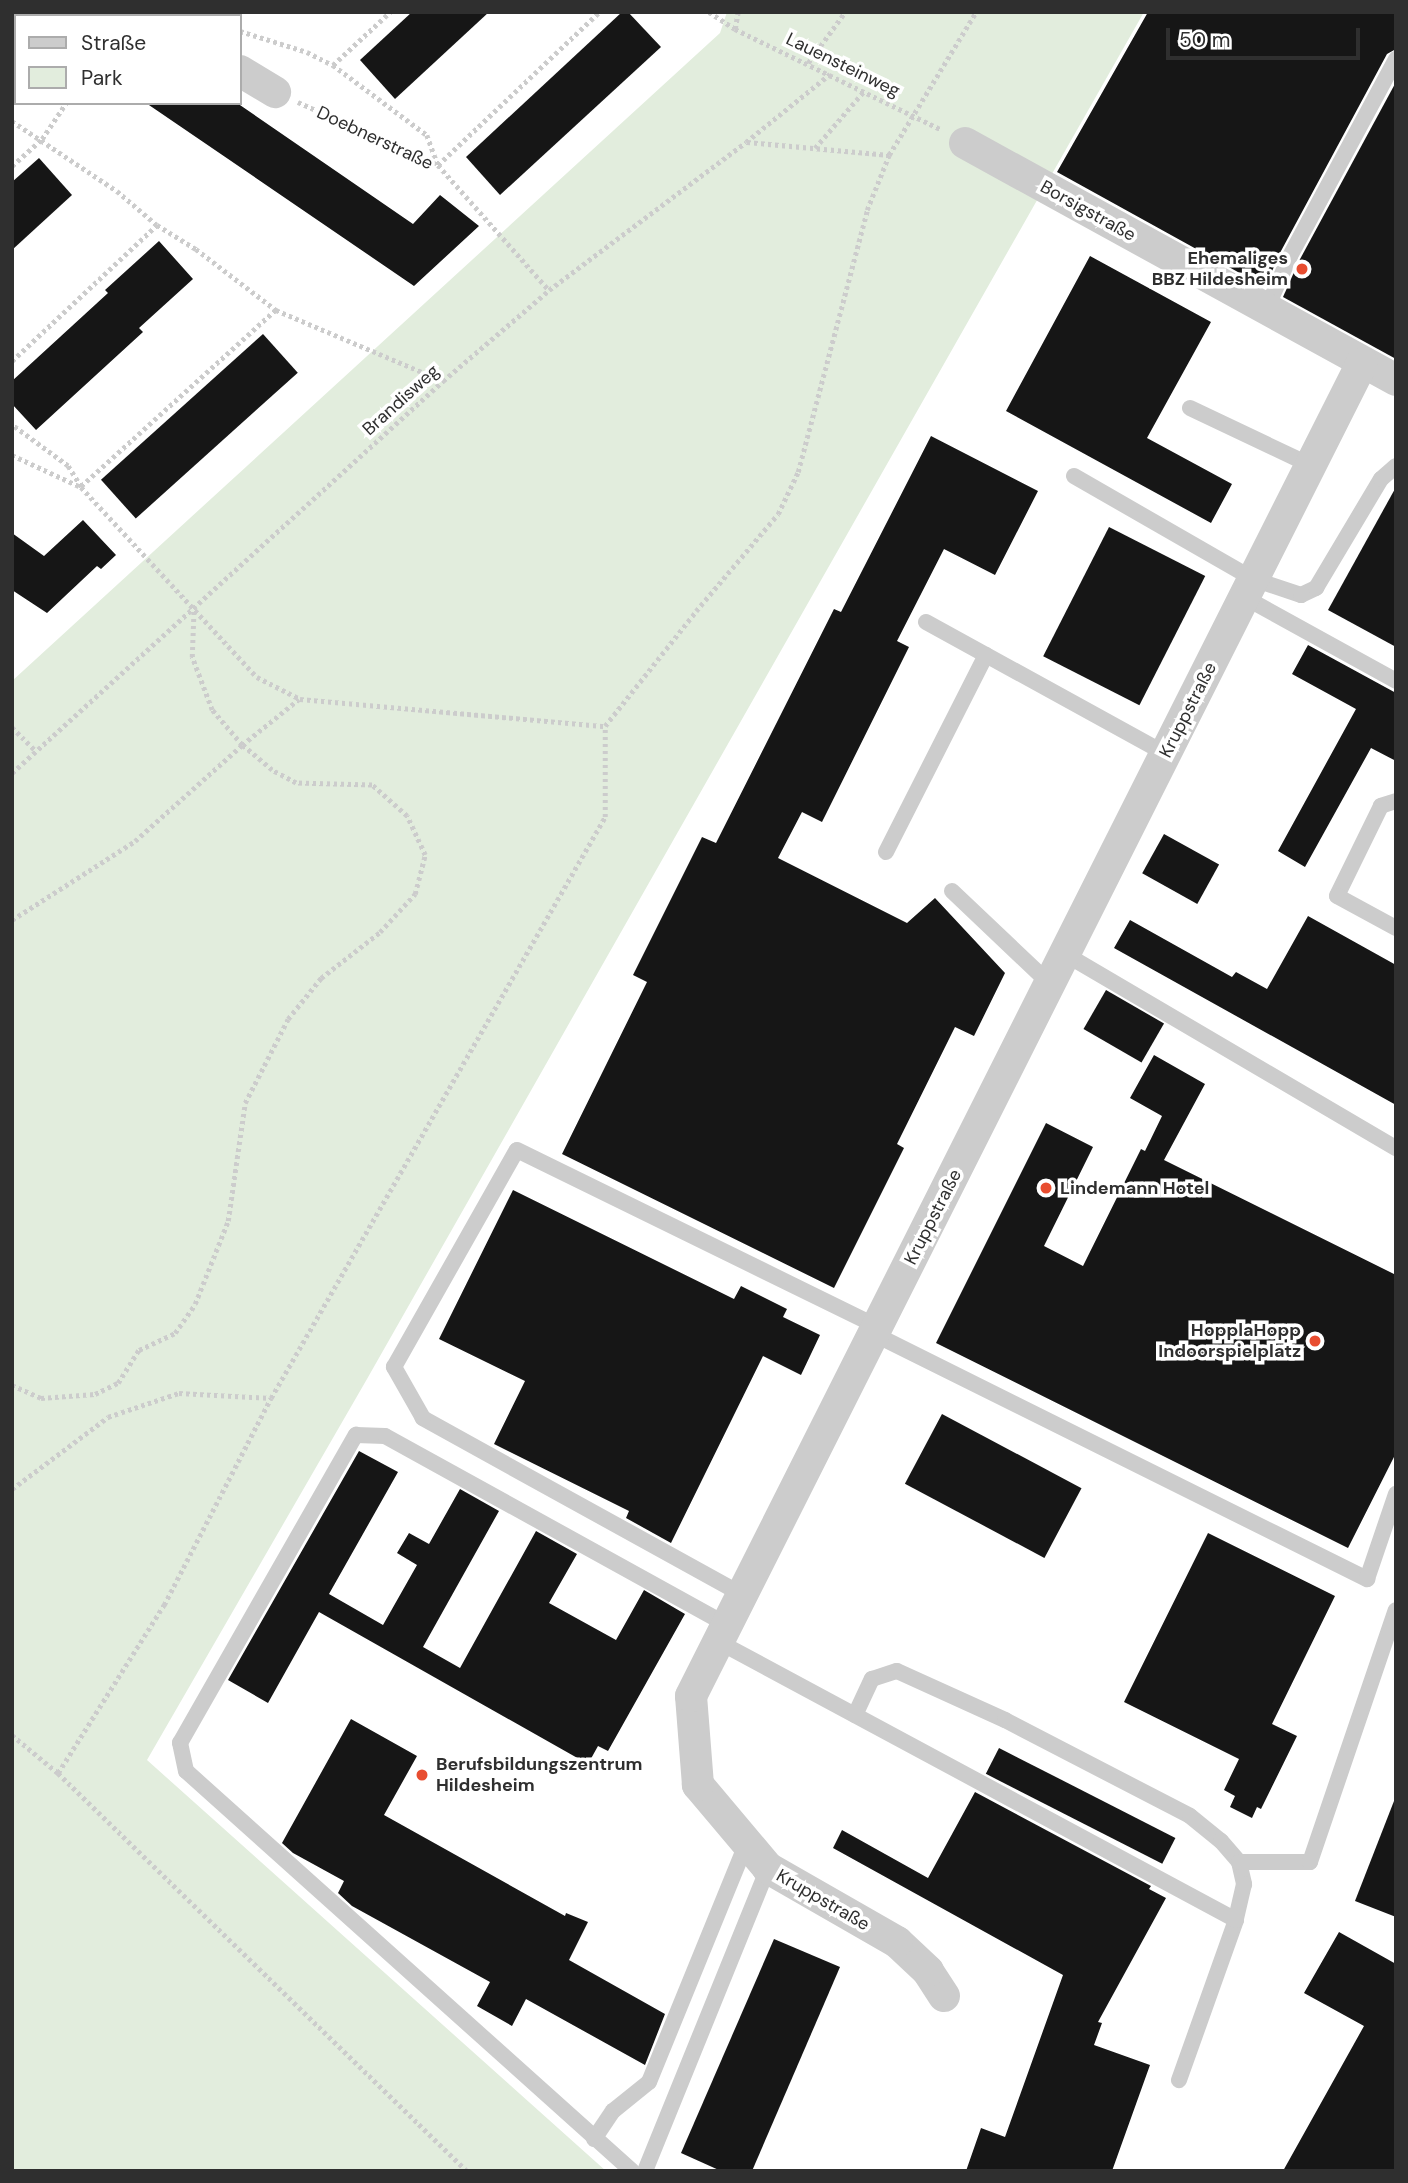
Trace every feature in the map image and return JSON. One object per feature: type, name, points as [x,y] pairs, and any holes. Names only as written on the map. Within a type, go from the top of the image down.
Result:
[{"type":"street","points":[[242,72],[275,92]]},
{"type":"street","name":"Borsigstraße","points":[[965,143],[1396,380]]},
{"type":"street","name":"Kruppstraße","points":[[944,1996],[928,1971],[897,1942],[768,1868],[698,1785],[691,1696],[1362,363]]},
{"type":"lane","points":[[1266,310],[1290,256],[1396,59]]},
{"type":"lane","points":[[1190,408],[1310,465]]},
{"type":"lane","points":[[1249,588],[1292,594],[1310,593],[1316,588],[1381,479],[1396,467]]},
{"type":"lane","points":[[1074,476],[1396,681]]},
{"type":"lane","points":[[926,622],[1166,754]]},
{"type":"lane","points":[[886,852],[986,655]]},
{"type":"lane","points":[[1396,801],[1381,806],[1338,896],[1396,928]]},
{"type":"lane","points":[[952,891],[1050,984]]},
{"type":"lane","points":[[1065,954],[1396,1148]]},
{"type":"lane","points":[[743,1595],[423,1418],[394,1367],[517,1150],[1367,1579],[1396,1494]]},
{"type":"lane","points":[[632,2171],[186,1770],[180,1742],[356,1435],[385,1436],[723,1634],[855,1715],[1236,1920]]},
{"type":"lane","points":[[1239,1862],[1310,1862],[1396,1610]]},
{"type":"lane","points":[[855,1715],[872,1679],[897,1671],[1005,1720],[1190,1816],[1221,1841],[1239,1862],[1244,1884],[1236,1920],[1180,2080]]},
{"type":"lane","points":[[594,2139],[614,2110],[649,2082],[747,1842]]},
{"type":"lane","points":[[645,2171],[768,1868]]},
{"type":"path","points":[[333,65],[390,12]]},
{"type":"path","points":[[242,33],[307,52],[333,65],[427,135],[438,165],[599,12]]},
{"type":"path","name":"Lauensteinweg","points":[[709,12],[735,29],[965,143]]},
{"type":"path","points":[[735,29],[738,12]]},
{"type":"path","points":[[808,63],[845,12]]},
{"type":"path","points":[[58,1773],[164,1605],[271,1398],[605,817],[605,726],[696,611],[778,514],[798,472],[867,210],[889,155],[976,12]]},
{"type":"path","name":"Brandisweg","points":[[12,774],[443,381],[549,290],[746,142],[830,74]]},
{"type":"path","points":[[815,148],[864,91]]},
{"type":"path","name":"Doebnerstraße","points":[[275,92],[438,165],[549,290]]},
{"type":"path","points":[[12,166],[42,139],[65,105]]},
{"type":"path","points":[[12,121],[117,191],[156,225],[196,249],[276,310],[443,381]]},
{"type":"path","points":[[746,142],[889,155]]},
{"type":"path","points":[[12,360],[156,225]]},
{"type":"path","points":[[81,487],[276,310]]},
{"type":"path","points":[[12,425],[68,466],[81,487],[257,677],[300,699],[605,726]]},
{"type":"path","points":[[12,454],[81,487]]},
{"type":"path","points":[[12,1385],[41,1398],[95,1394],[118,1383],[139,1350],[175,1333],[195,1304],[228,1220],[239,1160],[245,1103],[288,1018],[321,978],[380,932],[415,894],[425,855],[407,816],[372,785],[296,783],[272,770],[242,745],[212,710],[192,657],[194,606]]},
{"type":"path","points":[[12,920],[135,841],[242,745],[300,699]]},
{"type":"path","points":[[12,727],[36,751]]},
{"type":"path","points":[[12,1489],[108,1417],[179,1393],[271,1398]]},
{"type":"path","points":[[12,1735],[58,1773],[467,2171]]},
{"type":"green space","points":[[727,12],[1144,12],[367,1379],[147,1760],[606,2171],[12,2171],[12,681],[720,33]]},
{"type":"building","points":[[412,12],[489,12],[395,99],[360,60]]},
{"type":"building","points":[[622,12],[628,12],[661,47],[500,195],[466,157]]},
{"type":"building","name":"Ehemaliges BBZ Hildesheim","points":[[1148,12],[1396,12],[1396,49],[1387,54],[1281,251],[1265,287],[1057,172]]},
{"type":"building","points":[[1396,82],[1396,359],[1283,297],[1299,261]]},
{"type":"building","points":[[149,105],[240,105],[413,224],[440,195],[479,226],[414,286]]},
{"type":"building","points":[[39,158],[72,195],[12,250],[12,182]]},
{"type":"building","points":[[159,241],[193,279],[139,328],[143,332],[36,430],[12,404],[12,381],[108,293],[105,290]]},
{"type":"building","points":[[1090,256],[1211,322],[1147,438],[1232,484],[1211,523],[1006,411]]},
{"type":"building","points":[[263,334],[298,373],[136,519],[101,480]]},
{"type":"building","points":[[931,436],[1038,491],[995,575],[944,549],[897,641],[909,647],[822,822],[802,812],[778,858],[907,923],[935,898],[1005,973],[974,1036],[955,1027],[897,1144],[904,1148],[834,1288],[562,1154],[647,982],[633,975],[702,837],[716,843],[834,609],[841,612]]},
{"type":"building","points":[[1396,487],[1396,647],[1328,610]]},
{"type":"building","points":[[83,520],[116,555],[101,569],[97,566],[47,613],[12,590],[12,533],[44,556]]},
{"type":"building","points":[[1109,527],[1205,576],[1139,705],[1043,656]]},
{"type":"building","points":[[1308,645],[1396,693],[1396,761],[1371,748],[1305,867],[1278,851],[1356,709],[1292,674]]},
{"type":"building","points":[[1164,834],[1219,865],[1197,904],[1142,873]]},
{"type":"building","points":[[1308,916],[1396,965],[1396,1105],[1114,948],[1130,920],[1232,977],[1236,972],[1267,989]]},
{"type":"building","points":[[1106,990],[1164,1024],[1142,1062],[1084,1029]]},
{"type":"building","points":[[1154,1055],[1205,1084],[1164,1160],[1396,1275],[1396,1453],[1348,1548],[936,1343],[1046,1123],[1093,1147],[1044,1246],[1083,1266],[1141,1149],[1145,1151],[1162,1116],[1130,1098]]},
{"type":"building","points":[[513,1190],[734,1299],[741,1286],[787,1309],[783,1317],[820,1335],[801,1375],[763,1356],[671,1543],[626,1518],[629,1511],[494,1444],[525,1381],[439,1339]]},
{"type":"building","points":[[942,1414],[1082,1488],[1044,1558],[905,1484]]},
{"type":"building","points":[[359,1451],[398,1472],[329,1594],[383,1625],[417,1565],[397,1553],[409,1533],[429,1544],[460,1489],[499,1511],[423,1647],[460,1668],[536,1531],[577,1554],[549,1603],[616,1640],[644,1590],[685,1614],[608,1751],[598,1746],[588,1764],[319,1612],[268,1703],[228,1680]]},
{"type":"building","points":[[1208,1533],[1335,1596],[1272,1724],[1297,1736],[1261,1809],[1257,1807],[1252,1818],[1230,1807],[1235,1796],[1224,1790],[1239,1759],[1124,1702]]},
{"type":"building","points":[[351,1719],[417,1756],[384,1815],[565,1916],[566,1913],[588,1922],[569,1960],[665,2014],[645,2065],[526,1999],[512,2026],[477,2006],[490,1982],[352,1906],[338,1893],[344,1881],[293,1853],[282,1843]]},
{"type":"building","points":[[999,1748],[1175,1838],[1162,1864],[986,1774]]},
{"type":"building","points":[[975,1792],[1151,1886],[1149,1889],[1166,1898],[1098,2022],[1102,2023],[1094,2045],[1150,2065],[1112,2171],[966,2171],[981,2128],[1005,2137],[1063,1975],[833,1848],[842,1830],[928,1878]]},
{"type":"building","points":[[1396,1801],[1396,1917],[1355,1901]]},
{"type":"building","points":[[1339,1932],[1396,1964],[1396,2171],[1283,2171],[1364,2026],[1304,1993]]},
{"type":"building","points":[[774,1939],[840,1967],[752,2171],[721,2171],[681,2153]]},
{"type":"place","name":"Ehemaliges BBZ Hildesheim","points":[[1302,269]]},
{"type":"place","name":"Lindemann Hotel","points":[[1046,1188]]},
{"type":"place","name":"HopplaHopp Indoorspielplatz","points":[[1315,1341]]},
{"type":"place","name":"Berufsbildungszentrum Hildesheim","points":[[422,1775]]}]
